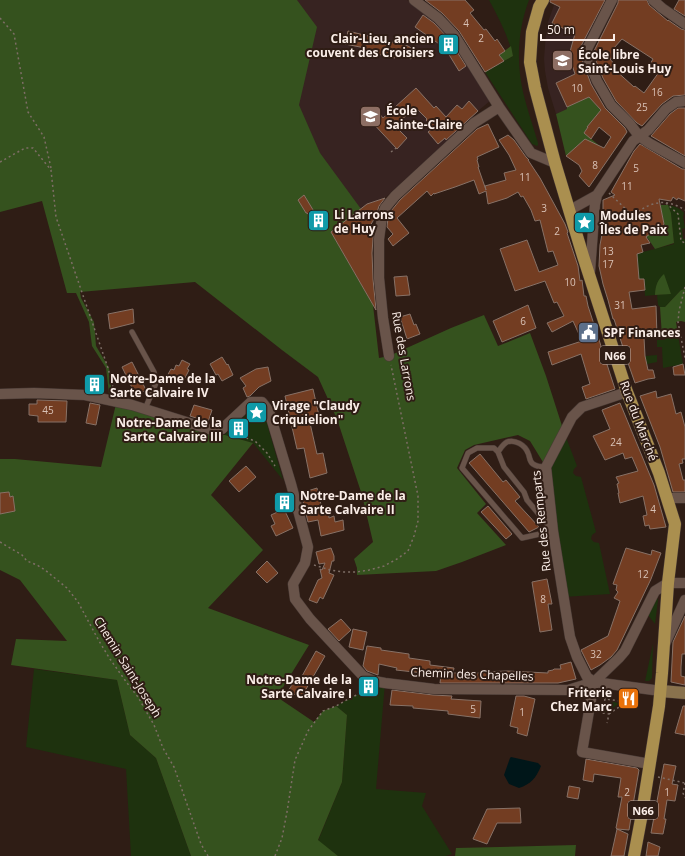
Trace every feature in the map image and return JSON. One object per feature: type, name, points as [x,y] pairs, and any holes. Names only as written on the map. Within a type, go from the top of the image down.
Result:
[{"type":"main road","name":"N66","points":[[543,0],[539,7],[532,32],[530,62],[535,88],[555,163],[570,210]]},
{"type":"main road","name":"Rue du Marché","points":[[570,210],[589,275],[627,392],[659,473],[667,498]]},
{"type":"main road","name":"N66","points":[[634,856],[661,691],[668,583],[675,524],[667,498]]},
{"type":"street","points":[[414,0],[438,18],[454,35],[499,107],[531,152],[555,163]]},
{"type":"street","points":[[612,0],[587,49],[587,57],[597,81],[611,105],[630,124],[639,136],[685,163]]},
{"type":"street","points":[[652,0],[685,24]]},
{"type":"street","points":[[570,210],[599,191],[633,141],[648,130],[666,109],[676,102],[685,101]]},
{"type":"street","name":"Rue des Larrons","points":[[389,356],[379,278],[379,239],[382,217],[385,208],[395,196],[474,123],[499,107]]},
{"type":"street","name":"Rue du Marché","points":[[589,275],[595,204],[599,191]]},
{"type":"street","name":"Rue des Remparts","points":[[594,682],[587,677],[577,657],[570,637],[553,531],[546,467],[572,417],[582,407],[627,392]]},
{"type":"street","points":[[0,394],[34,393],[85,395],[117,401],[215,431]]},
{"type":"street","name":"Chemin des Chapelles","points":[[215,431],[222,429],[251,402],[262,402],[269,411],[308,547],[307,559],[293,584],[295,599],[310,619],[363,676],[374,681],[434,689],[568,690],[594,682]]},
{"type":"street","points":[[667,498],[685,498]]},
{"type":"street","points":[[649,770],[582,752],[594,682],[625,651],[655,591],[668,583],[685,584]]},
{"type":"street","points":[[664,648],[685,600]]},
{"type":"street","points":[[594,682],[685,693]]},
{"type":"lane","points":[[132,332],[154,372],[156,383],[145,409]]},
{"type":"lane","points":[[498,452],[503,445],[508,442],[514,442],[525,448],[528,453],[529,460],[534,464],[546,467]]},
{"type":"lane","points":[[477,448],[494,448],[498,452],[504,467],[524,492],[527,500],[553,531],[522,538],[462,468],[468,453],[477,448]]},
{"type":"path","points":[[0,18],[14,34],[28,112],[44,137],[51,170],[56,217],[108,368],[117,401]]},
{"type":"path","points":[[0,162],[25,148],[33,148],[51,170]]},
{"type":"path","points":[[391,152],[396,148]]},
{"type":"path","points":[[599,191],[633,216],[647,205],[654,203],[677,205],[685,210]]},
{"type":"path","points":[[666,203],[678,214],[681,241],[685,243]]},
{"type":"path","points":[[685,287],[678,322],[685,358]]},
{"type":"path","name":"Rue des Larrons","points":[[305,563],[330,570],[356,572],[384,566],[408,551],[418,521],[418,496],[389,356]]},
{"type":"path","points":[[215,431],[230,433],[255,441],[267,453],[275,467]]},
{"type":"path","name":"Chemin Saint-Joseph","points":[[0,542],[22,555],[27,561],[45,570],[67,588],[78,602],[107,653],[138,696],[154,725],[163,748],[174,767],[201,844],[208,856]]},
{"type":"path","points":[[275,856],[282,838],[295,760],[308,731],[324,711],[385,683]]},
{"type":"path","points":[[592,694],[605,696],[605,699],[620,701]]},
{"type":"path","points":[[607,723],[609,714],[619,707],[620,696]]},
{"type":"path","points":[[605,699],[602,713],[609,714]]},
{"type":"path","points":[[649,770],[685,783],[683,793],[685,798]]},
{"type":"shaded area","name":"École Sainte-Claire","points":[[292,0],[407,0],[425,13],[455,41],[491,100],[386,197],[367,205],[331,232],[260,143]]},
{"type":"shaded area","name":"École libre Saint-Louis Huy","points":[[554,5],[593,26],[583,45],[582,59],[600,100],[556,114],[548,88],[544,59],[548,22]]},
{"type":"shaded area","points":[[511,757],[538,763],[541,766],[533,780],[527,785],[519,788],[509,784],[504,775]]},
{"type":"green space","points":[[0,0],[297,0],[317,27],[299,105],[320,153],[361,209],[331,232],[373,305],[379,358],[389,356],[484,315],[498,346],[530,333],[564,432],[546,467],[530,441],[518,435],[474,445],[465,450],[457,468],[486,504],[477,513],[506,545],[436,571],[357,575],[357,568],[354,559],[373,542],[362,495],[337,419],[318,377],[195,282],[80,292],[81,298],[94,322],[96,346],[109,368],[112,395],[109,394],[106,368],[92,346],[89,322],[76,293],[67,293],[42,201],[0,212]]},
{"type":"green space","points":[[489,0],[529,0],[520,34],[519,69],[523,92],[538,143],[537,146],[532,144],[485,72],[513,56],[503,27]]},
{"type":"green space","points":[[511,46],[513,56],[504,61],[499,55]]},
{"type":"green space","points":[[589,97],[601,110],[584,133],[601,147],[566,156],[556,114]]},
{"type":"green space","points":[[660,205],[668,205],[671,213],[674,243],[655,249],[645,234],[665,227]]},
{"type":"green space","points":[[668,205],[681,210],[684,213],[683,217],[685,228],[682,229],[683,239],[685,239],[685,289],[681,290],[665,307],[660,307],[658,305],[657,295],[671,293],[657,284],[655,295],[645,296],[644,279],[639,279],[635,254],[674,244],[671,213]]},
{"type":"green space","points":[[664,274],[671,294],[655,295],[657,283]]},
{"type":"green space","points":[[685,289],[685,322],[676,322],[678,335],[662,336],[660,307],[665,307],[681,290]]},
{"type":"green space","points":[[678,335],[683,364],[663,368],[662,347],[657,347],[657,340],[665,340],[664,336]]},
{"type":"green space","points":[[657,355],[657,362],[647,364],[645,356]]},
{"type":"green space","points":[[116,404],[207,434],[225,435],[253,443],[211,495],[263,550],[208,608],[309,645],[277,697],[314,722],[323,711],[336,706],[347,715],[342,782],[318,840],[338,856],[191,856],[156,758],[130,735],[117,680],[11,665],[16,639],[67,641],[20,580],[0,570],[0,459],[101,467]]},
{"type":"green space","points":[[253,408],[260,409],[264,413],[283,480],[253,443],[224,435]]},
{"type":"green space","points":[[564,432],[577,466],[573,473],[576,476],[581,477],[596,532],[592,535],[591,539],[594,542],[599,543],[610,594],[563,597],[546,467]]},
{"type":"green space","points":[[656,598],[658,600],[655,624],[648,615]]},
{"type":"green space","points":[[653,644],[652,678],[649,681],[645,681]]},
{"type":"green space","points":[[34,669],[117,680],[130,735],[156,758],[191,856],[131,856],[126,769],[26,747]]},
{"type":"green space","points":[[385,683],[376,789],[426,793],[422,806],[452,854],[446,856],[338,856],[318,841],[342,782],[347,715],[336,706],[352,697]]},
{"type":"green space","points":[[613,702],[618,703],[607,712],[604,712],[605,707]]},
{"type":"green space","points":[[576,845],[575,856],[455,856],[456,848]]},
{"type":"building","points":[[425,0],[465,0],[474,10],[470,13],[484,30],[486,29],[495,41],[497,39],[505,51],[499,55],[504,61],[485,72],[459,31],[442,13]]},
{"type":"building","points":[[550,0],[605,0],[581,46],[581,57],[591,84],[605,108],[625,128],[627,132],[589,187],[579,176],[582,171],[579,165],[566,156],[585,139],[604,148],[611,137],[599,127],[591,139],[584,133],[601,110],[589,97],[567,107],[556,83],[575,74],[570,53],[575,34],[552,23],[560,7],[550,2]]},
{"type":"building","points":[[618,0],[647,0],[649,5],[668,21],[685,30],[685,95],[673,96],[662,104],[642,126],[637,123],[616,101],[603,78],[594,56],[594,51],[618,3]],"holes":[[[622,39],[653,59],[649,66],[659,72],[644,93],[635,86],[634,87],[613,68],[616,66],[610,59],[618,55],[613,49]]]},
{"type":"building","points":[[679,0],[685,0],[685,16],[674,9]]},
{"type":"building","name":"Clair-Lieu, ancien couvent des Croisiers","points":[[423,15],[434,23],[449,39],[466,66],[459,71],[445,48],[415,27]]},
{"type":"building","points":[[348,31],[408,46],[416,51],[411,59],[397,50],[395,58],[364,51],[365,48],[345,44]]},
{"type":"building","points":[[416,88],[434,108],[436,106],[446,117],[457,105],[462,109],[469,101],[478,111],[446,140],[445,138],[438,144],[428,132],[433,128],[426,120],[427,119],[415,107],[395,126],[407,138],[397,149],[369,119],[378,112],[383,118]]},
{"type":"building","points":[[678,108],[685,108],[685,156],[651,136],[670,114]]},
{"type":"building","points":[[488,124],[499,147],[477,157],[478,167],[486,190],[485,186],[506,180],[504,173],[516,170],[509,155],[499,140],[508,135],[514,140],[529,160],[565,224],[578,266],[580,281],[582,280],[584,296],[586,296],[615,389],[586,399],[582,387],[590,384],[581,354],[552,365],[548,352],[582,341],[573,321],[552,332],[547,323],[564,316],[557,302],[554,303],[545,281],[515,291],[500,249],[527,240],[539,272],[558,265],[553,251],[548,252],[540,220],[535,221],[523,196],[521,197],[518,192],[507,198],[488,204],[486,191],[479,194],[474,180],[434,193],[431,196],[427,191],[397,218],[409,233],[393,246],[388,239],[393,234],[387,227],[388,218],[391,211],[400,200],[477,129]]},
{"type":"building","points":[[640,144],[682,169],[685,169],[685,201],[678,198],[677,200],[673,197],[671,201],[659,199],[664,224],[662,228],[656,229],[646,237],[650,243],[641,245],[643,252],[637,254],[639,279],[644,279],[645,290],[629,292],[632,309],[656,306],[657,336],[644,338],[645,356],[648,370],[653,370],[655,378],[635,383],[613,319],[599,266],[600,245],[603,229],[603,200],[615,195],[611,192],[634,151]]},
{"type":"building","name":"Li Larrons de Huy","points":[[304,195],[321,223],[318,225],[306,213],[298,200]]},
{"type":"building","points":[[385,198],[379,206],[376,216],[367,231],[374,224],[372,253],[376,310],[331,232],[367,204]]},
{"type":"building","points":[[407,276],[410,295],[396,296],[394,277]]},
{"type":"building","points":[[528,305],[536,328],[502,342],[493,321]]},
{"type":"building","points":[[133,309],[134,323],[110,329],[108,314]]},
{"type":"building","points":[[410,314],[414,325],[416,324],[420,334],[407,339],[400,317]]},
{"type":"building","points":[[222,357],[227,365],[228,364],[233,375],[222,381],[218,374],[216,375],[210,364]]},
{"type":"building","points":[[182,360],[190,364],[187,369],[189,370],[181,383],[167,376],[171,369],[174,370],[176,365],[179,366]]},
{"type":"building","points":[[132,362],[146,390],[136,396],[122,367]]},
{"type":"building","points":[[683,364],[685,375],[674,375],[673,367]]},
{"type":"building","points":[[268,367],[271,381],[259,387],[247,397],[243,388],[246,386],[240,378],[256,369]]},
{"type":"building","points":[[313,389],[320,420],[310,423],[317,454],[323,453],[327,473],[310,478],[304,448],[297,449],[285,396]]},
{"type":"building","points":[[656,391],[657,398],[671,394],[676,414],[681,412],[685,427],[685,459],[682,459],[683,463],[679,464],[683,480],[685,480],[685,492],[673,492],[660,447],[640,396]]},
{"type":"building","points":[[37,400],[67,401],[66,422],[38,422],[38,416],[29,415],[29,404],[37,404]]},
{"type":"building","points":[[90,403],[100,405],[96,425],[86,423]]},
{"type":"building","points":[[620,403],[654,485],[666,527],[650,529],[649,525],[645,526],[643,516],[647,515],[643,496],[620,503],[617,484],[619,483],[616,477],[638,471],[632,457],[625,459],[623,453],[605,460],[593,436],[610,429],[602,410]]},
{"type":"building","points":[[194,405],[212,410],[208,422],[190,416]]},
{"type":"building","points":[[480,454],[503,482],[506,480],[520,497],[515,501],[539,527],[529,532],[469,463]]},
{"type":"building","points":[[246,466],[256,477],[239,492],[229,481]]},
{"type":"building","points":[[317,488],[322,509],[328,507],[329,518],[334,516],[335,522],[343,520],[344,530],[321,536],[318,520],[308,522],[301,493]]},
{"type":"building","points":[[9,492],[10,497],[13,496],[15,511],[0,514],[0,493]]},
{"type":"building","points":[[488,506],[512,534],[506,539],[481,512]]},
{"type":"building","points":[[284,509],[293,528],[276,536],[271,526],[275,524],[271,515]]},
{"type":"building","points":[[331,548],[334,561],[332,561],[329,573],[334,575],[323,599],[320,597],[317,603],[309,600],[318,580],[322,578],[320,569],[322,570],[325,563],[319,564],[316,552]]},
{"type":"building","points":[[626,548],[651,555],[652,550],[661,553],[651,579],[617,650],[611,657],[591,670],[581,650],[608,636],[620,601],[614,598],[618,592],[616,590],[617,585],[613,584]]},
{"type":"building","points":[[267,561],[278,573],[267,583],[256,572]]},
{"type":"building","points":[[547,579],[552,604],[548,604],[552,630],[540,632],[532,582]]},
{"type":"building","points":[[685,616],[685,654],[682,654],[681,676],[685,677],[685,685],[671,682],[673,642]]},
{"type":"building","points":[[341,619],[351,630],[339,641],[328,629]]},
{"type":"building","points":[[353,629],[367,632],[363,650],[349,647]]},
{"type":"building","points":[[367,646],[381,648],[381,650],[409,654],[409,658],[430,661],[430,665],[454,668],[453,673],[508,671],[548,673],[548,671],[554,669],[561,669],[560,665],[571,662],[576,679],[558,683],[440,683],[441,675],[396,670],[397,668],[379,664],[378,675],[367,671],[363,666]]},
{"type":"building","points":[[316,651],[325,656],[301,698],[288,691],[294,682],[297,685]]},
{"type":"building","points":[[392,690],[452,696],[451,699],[481,701],[480,718],[448,714],[448,711],[413,708],[413,706],[390,705]]},
{"type":"building","name":"Friterie Chez Marc","points":[[624,694],[632,696],[631,704],[623,703]]},
{"type":"building","points":[[516,696],[524,696],[535,699],[527,736],[517,733],[518,728],[510,726]]},
{"type":"building","points":[[683,706],[685,706],[685,735],[675,733]]},
{"type":"building","points":[[586,759],[637,768],[639,770],[629,830],[616,828],[622,797],[618,797],[621,778],[594,774],[593,782],[583,780]]},
{"type":"building","points":[[664,764],[676,766],[672,784],[678,785],[675,801],[667,800],[664,819],[666,819],[663,834],[651,833]]},
{"type":"building","points":[[569,786],[580,788],[578,799],[567,797]]},
{"type":"building","points":[[520,808],[521,823],[497,823],[487,844],[473,839],[487,809]]},
{"type":"building","points":[[617,829],[628,834],[624,856],[611,856]]},
{"type":"building","points":[[648,842],[660,847],[658,856],[646,856]]},
{"type":"place","name":"Clair-Lieu, ancien couvent des Croisiers","points":[[449,45]]},
{"type":"place","name":"École libre Saint-Louis Huy","points":[[563,61]]},
{"type":"place","name":"École Sainte-Claire","points":[[371,117]]},
{"type":"place","name":"Li Larrons de Huy","points":[[319,221]]},
{"type":"place","name":"Modules Îles de Paix","points":[[585,222]]},
{"type":"place","name":"SPF Finances","points":[[588,332]]},
{"type":"place","name":"Notre-Dame de la Sarte Calvaire IV","points":[[95,385]]},
{"type":"place","name":"Virage \"Claudy Criquielion\"","points":[[257,412]]},
{"type":"place","name":"Notre-Dame de la Sarte Calvaire III","points":[[238,429]]},
{"type":"place","name":"Notre-Dame de la Sarte Calvaire II","points":[[285,502]]},
{"type":"place","name":"Notre-Dame de la Sarte Calvaire I","points":[[368,686]]},
{"type":"place","name":"Friterie Chez Marc","points":[[628,699]]}]
